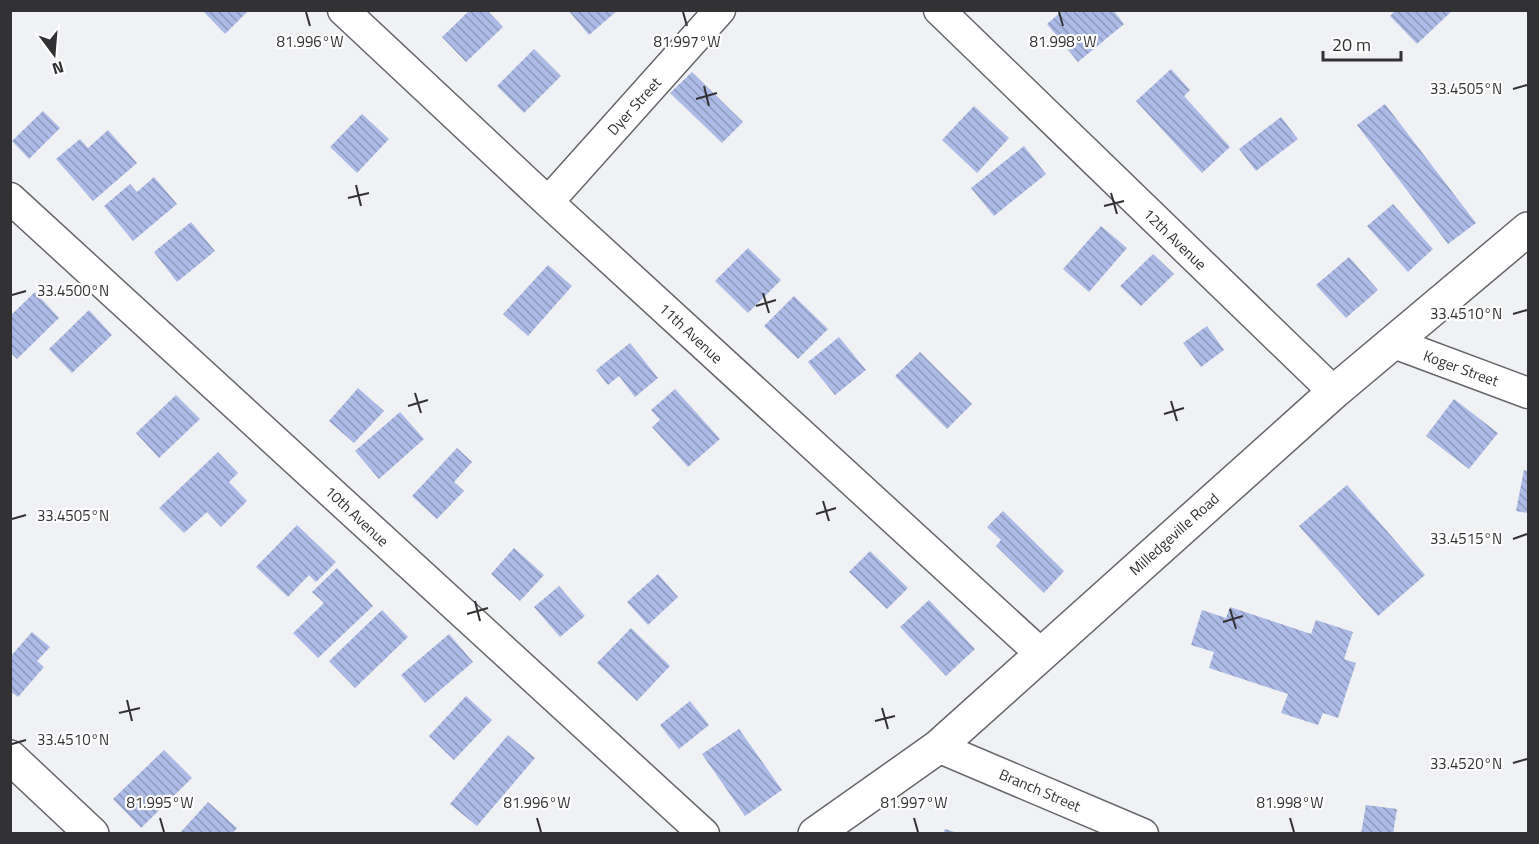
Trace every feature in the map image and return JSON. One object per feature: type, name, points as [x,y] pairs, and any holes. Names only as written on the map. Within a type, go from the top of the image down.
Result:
[{"type":"main road","name":"Milledgeville Road","points":[[815,834],[938,747],[1040,653],[1334,392],[1528,229]]},
{"type":"main road","points":[[10,757],[92,834]]},
{"type":"street","name":"11th Avenue","points":[[343,10],[548,202],[1040,653]]},
{"type":"street","name":"Dyer Street","points":[[548,202],[720,10]]},
{"type":"street","name":"12th Avenue","points":[[939,10],[1334,392]]},
{"type":"street","name":"10th Avenue","points":[[10,198],[704,834]]},
{"type":"street","name":"Koger Street","points":[[1394,343],[1528,393]]},
{"type":"street","name":"Branch Street","points":[[938,747],[1143,834]]},
{"type":"building","points":[[206,10],[249,10],[225,34],[204,12]]},
{"type":"building","points":[[470,10],[487,10],[503,27],[466,62],[442,37]]},
{"type":"building","points":[[568,10],[618,10],[589,35]]},
{"type":"building","points":[[1063,10],[1075,10],[1077,13],[1080,10],[1113,10],[1124,24],[1078,62],[1047,24]]},
{"type":"building","points":[[1396,10],[1453,10],[1417,44],[1390,16]]},
{"type":"building","points":[[534,49],[561,76],[524,113],[497,86]]},
{"type":"building","points":[[1171,69],[1190,90],[1184,96],[1230,147],[1202,173],[1136,101]]},
{"type":"building","points":[[692,72],[743,122],[722,143],[670,93]]},
{"type":"building","points":[[1385,104],[1476,223],[1448,244],[1357,125]]},
{"type":"building","points":[[974,106],[1009,138],[977,173],[942,140]]},
{"type":"building","points":[[43,111],[60,128],[29,159],[12,141]]},
{"type":"building","points":[[362,114],[389,139],[357,173],[330,147]]},
{"type":"building","points":[[1281,117],[1298,139],[1256,171],[1239,149]]},
{"type":"building","points":[[108,130],[137,163],[93,201],[56,159],[80,139],[88,148]]},
{"type":"building","points":[[1024,146],[1046,174],[994,216],[971,188]]},
{"type":"building","points":[[154,177],[177,204],[133,241],[104,206],[130,184],[137,192]]},
{"type":"building","points":[[1393,204],[1433,249],[1408,272],[1367,226]]},
{"type":"building","points":[[191,222],[215,251],[177,282],[154,252]]},
{"type":"building","points":[[1101,226],[1127,248],[1089,292],[1063,269]]},
{"type":"building","points":[[748,248],[781,280],[748,313],[715,281]]},
{"type":"building","points":[[1153,254],[1174,274],[1141,306],[1120,286]]},
{"type":"building","points":[[1349,257],[1378,290],[1346,318],[1316,285]]},
{"type":"building","points":[[548,265],[572,286],[528,336],[503,314]]},
{"type":"building","points":[[35,292],[59,318],[17,359],[10,352],[10,316]]},
{"type":"building","points":[[794,296],[828,329],[798,359],[764,326]]},
{"type":"building","points":[[89,310],[112,335],[72,373],[49,349]]},
{"type":"building","points":[[1207,326],[1224,350],[1201,367],[1183,343]]},
{"type":"building","points":[[839,337],[866,370],[835,395],[808,362]]},
{"type":"building","points":[[630,343],[658,378],[635,397],[619,376],[608,385],[596,370]]},
{"type":"building","points":[[920,352],[972,404],[947,429],[895,376]]},
{"type":"building","points":[[358,388],[384,411],[354,443],[329,421]]},
{"type":"building","points":[[675,389],[720,439],[688,467],[652,427],[660,420],[651,410]]},
{"type":"building","points":[[176,395],[200,419],[159,458],[136,433]]},
{"type":"building","points":[[1454,399],[1498,433],[1469,469],[1426,436]]},
{"type":"building","points":[[400,412],[424,439],[379,479],[355,451]]},
{"type":"building","points":[[457,448],[472,462],[454,482],[464,491],[437,519],[412,496]]},
{"type":"building","points":[[218,452],[238,473],[229,482],[247,501],[221,527],[207,512],[184,533],[159,508]]},
{"type":"building","points":[[1524,470],[1528,471],[1528,513],[1516,511]]},
{"type":"building","points":[[1347,485],[1425,575],[1378,616],[1299,526]]},
{"type":"building","points":[[1003,511],[1064,571],[1044,593],[996,546],[1001,540],[987,527]]},
{"type":"building","points":[[297,525],[336,562],[316,582],[309,575],[288,597],[256,567]]},
{"type":"building","points":[[514,548],[544,575],[520,601],[491,574]]},
{"type":"building","points":[[870,551],[908,588],[887,609],[849,572]]},
{"type":"building","points":[[337,568],[373,606],[318,658],[293,633],[324,603],[312,592]]},
{"type":"building","points":[[658,574],[678,597],[648,625],[627,602]]},
{"type":"building","points":[[559,586],[585,616],[560,637],[534,607]]},
{"type":"building","points":[[929,600],[975,649],[946,676],[900,627]]},
{"type":"building","points":[[1230,607],[1311,634],[1316,620],[1353,632],[1344,659],[1356,663],[1338,718],[1323,713],[1318,725],[1281,713],[1288,694],[1209,668],[1214,652],[1191,645],[1202,610],[1226,618]]},
{"type":"building","points":[[382,610],[408,637],[355,688],[329,661]]},
{"type":"building","points":[[631,628],[670,666],[637,701],[597,663]]},
{"type":"building","points":[[32,632],[50,647],[37,661],[44,667],[18,697],[10,691],[10,657]]},
{"type":"building","points":[[449,634],[473,662],[425,703],[401,675]]},
{"type":"building","points":[[466,696],[492,720],[454,760],[429,736]]},
{"type":"building","points":[[690,701],[709,725],[679,749],[660,725]]},
{"type":"building","points":[[739,729],[782,790],[745,816],[702,754]]},
{"type":"building","points":[[508,735],[535,758],[477,826],[450,804]]},
{"type":"building","points":[[164,750],[192,778],[141,828],[113,799]]},
{"type":"building","points":[[208,802],[237,828],[232,834],[179,834]]},
{"type":"building","points":[[1366,805],[1397,809],[1393,834],[1361,834]]},
{"type":"building","points":[[945,829],[958,833],[958,834],[943,834]]}]
